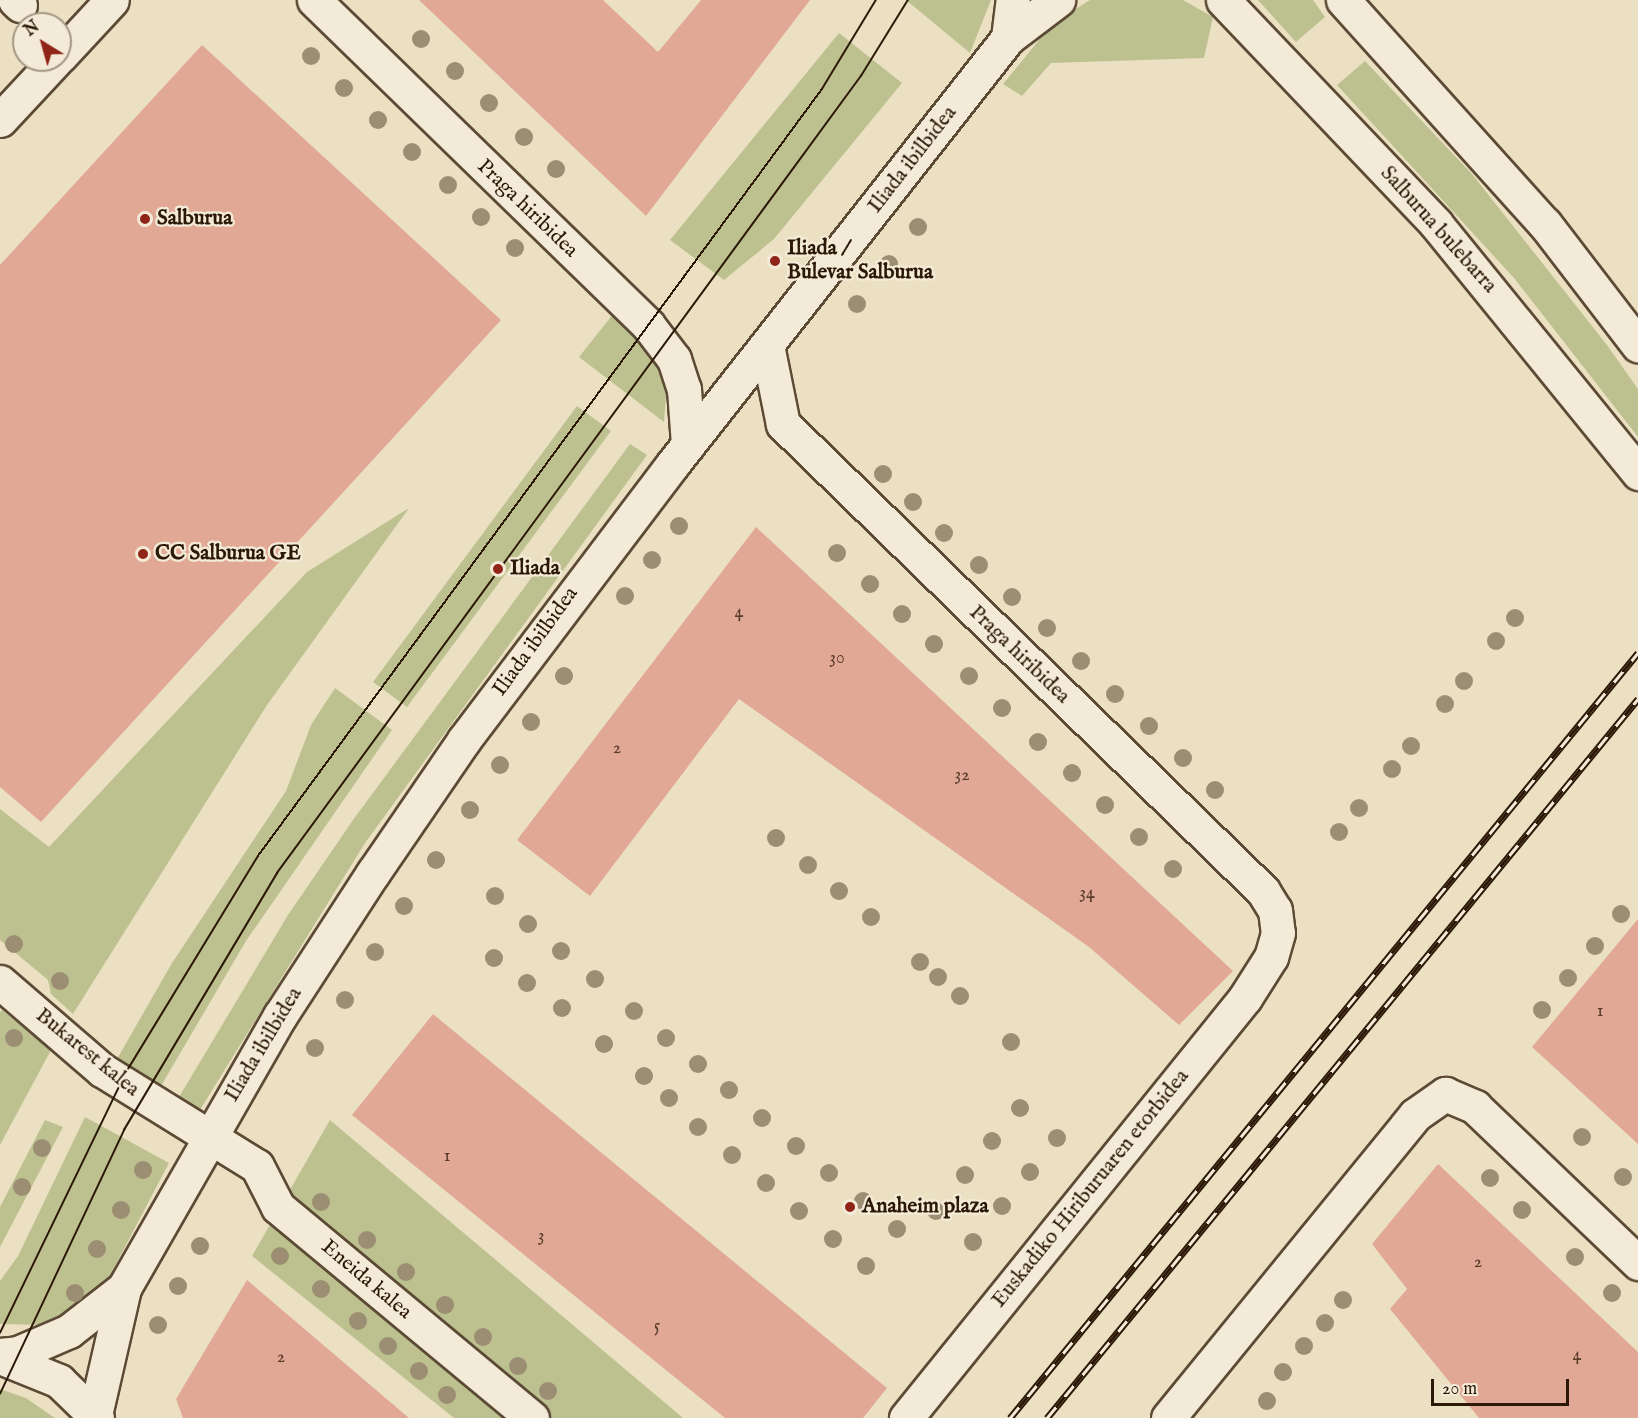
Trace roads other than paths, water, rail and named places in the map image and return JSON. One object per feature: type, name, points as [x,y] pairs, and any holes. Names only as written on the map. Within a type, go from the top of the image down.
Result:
[{"type":"street","points":[[72,43],[112,0]]},
{"type":"street","name":"Praga hiribidea","points":[[314,0],[648,325],[674,359],[684,389],[688,445]]},
{"type":"street","points":[[1008,38],[1012,0]]},
{"type":"street","name":"Iliada ibilbidea","points":[[96,1417],[124,1288],[208,1138],[286,1006],[464,740],[688,445],[1008,38],[1058,0]]},
{"type":"street","name":"Salburua bulebarra","points":[[1223,0],[1436,224],[1638,473]]},
{"type":"street","points":[[1343,0],[1545,224],[1638,345]]},
{"type":"street","points":[[0,120],[45,72]]},
{"type":"street","name":"Praga hiribidea","points":[[767,345],[783,424],[1263,891],[1275,910],[1278,933],[1271,957]]},
{"type":"street","name":"Euskadiko Hiriburuaren etorbidea","points":[[906,1418],[1245,998],[1271,957]]},
{"type":"street","name":"Bukarest kalea","points":[[0,982],[102,1070],[208,1138]]},
{"type":"street","points":[[1168,1418],[1415,1115],[1445,1094],[1475,1107],[1638,1263]]},
{"type":"street","name":"Eneida kalea","points":[[208,1138],[257,1166],[278,1207],[532,1418]]},
{"type":"street","name":"Iliada ibilbidea","points":[[0,1356],[18,1353],[69,1331],[124,1288]]},
{"type":"street","points":[[0,1356],[59,1381],[96,1417]]},
{"type":"tram line","points":[[0,1333],[125,1074],[258,856],[822,89],[876,0]]},
{"type":"tram line","points":[[0,1394],[124,1130],[277,873],[861,76],[908,0]]},
{"type":"railway","points":[[1010,1418],[1638,653]]},
{"type":"railway","points":[[1047,1418],[1638,699]]},
{"type":"place","name":"Salburua","points":[[145,219]]},
{"type":"place","name":"Iliada / Bulevar Salburua","points":[[775,261]]},
{"type":"place","name":"CC Salburua GE","points":[[143,554]]},
{"type":"place","name":"Iliada","points":[[498,569]]},
{"type":"place","name":"Anaheim plaza","points":[[850,1207]]}]
